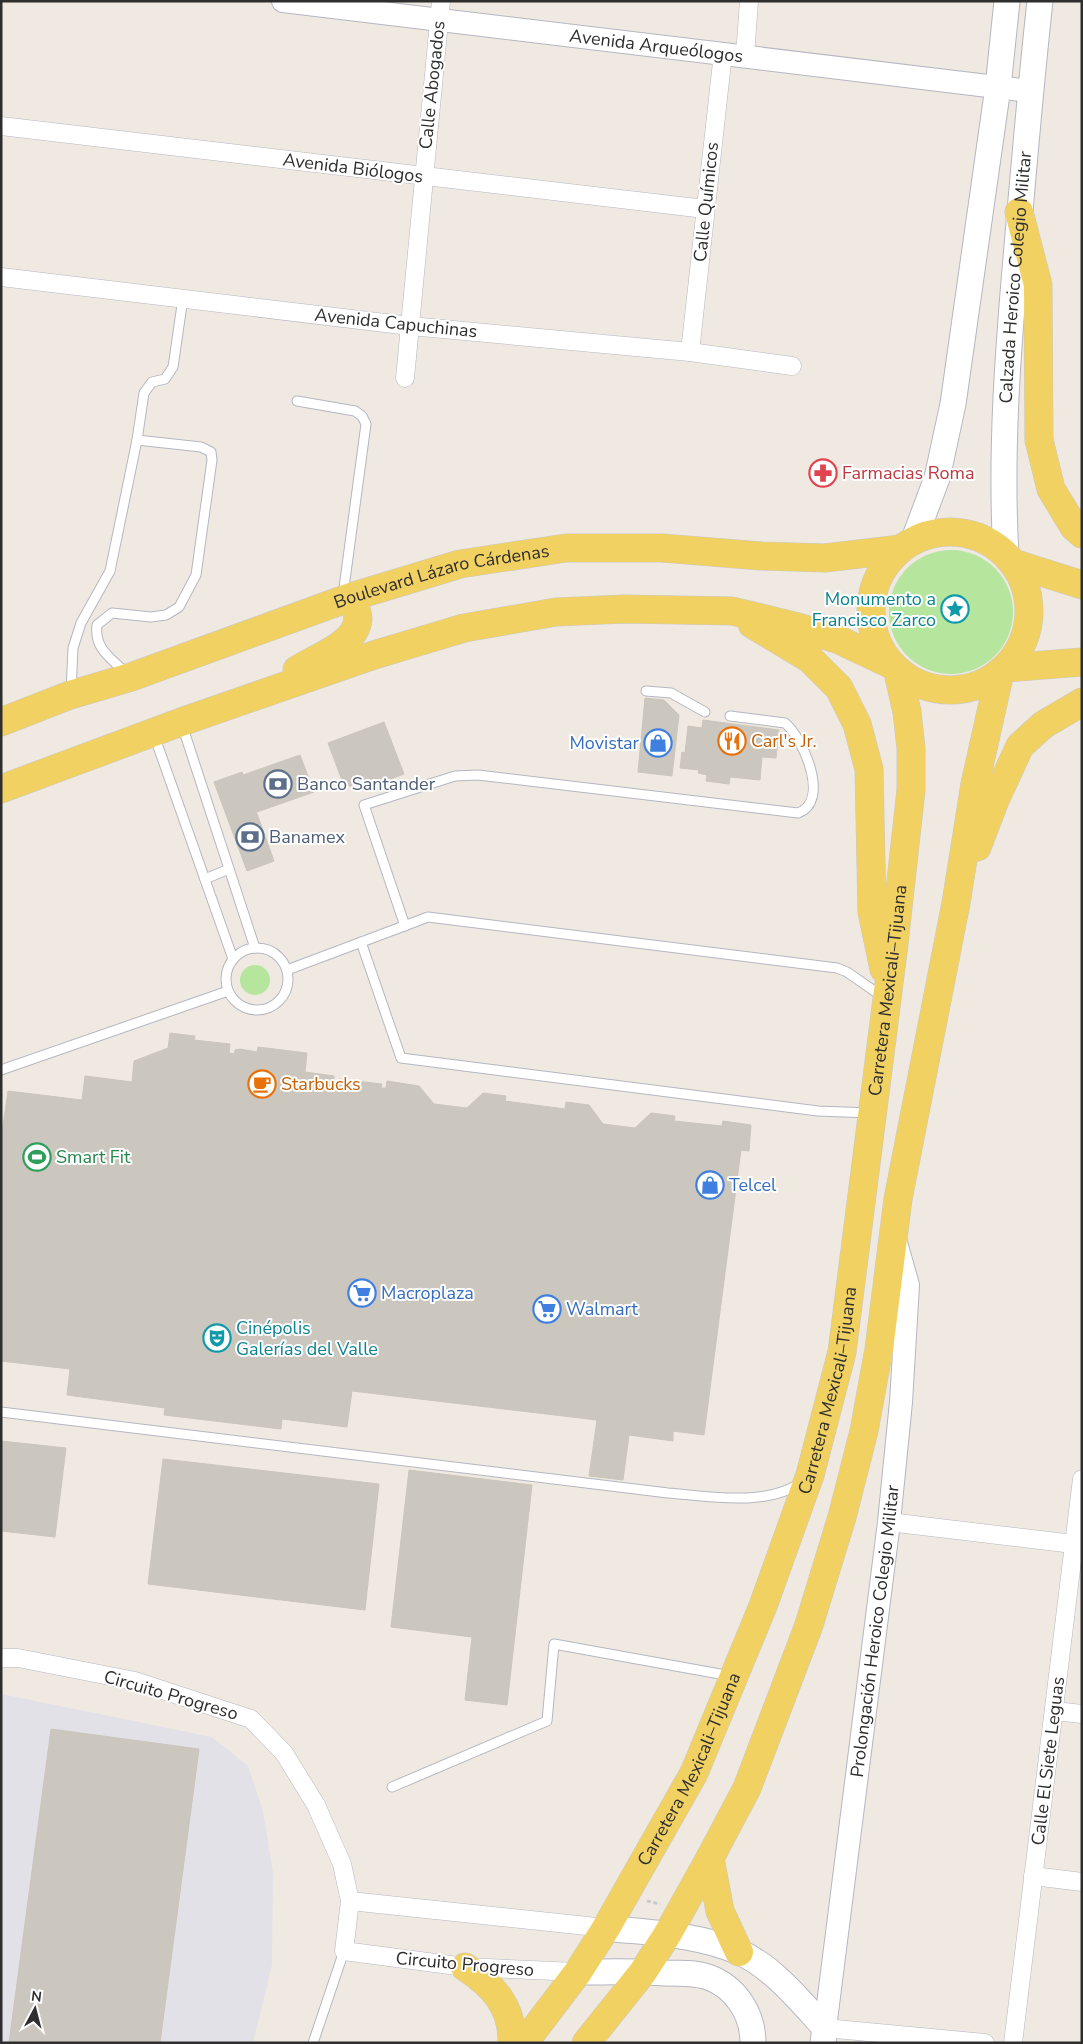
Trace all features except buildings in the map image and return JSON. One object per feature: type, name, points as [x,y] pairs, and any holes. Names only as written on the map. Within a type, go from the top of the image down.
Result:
[{"type":"main road","name":"Calzada Heroico Colegio Militar","points":[[907,546],[937,478],[953,404],[998,87],[1007,1]]},
{"type":"main road","name":"Calzada Heroico Colegio Militar","points":[[1010,560],[1003,498],[1008,344],[1030,91],[1040,1]]},
{"type":"main road","points":[[1020,212],[1038,285],[1039,440],[1051,489],[1074,528],[1082,534]]},
{"type":"main road","points":[[1,788],[181,722],[374,655],[464,628],[556,612],[625,609],[732,611],[836,638],[894,668],[918,684],[939,690],[961,689],[982,683],[1003,670],[1022,646],[1028,625],[1029,603],[1024,582],[1010,560],[990,544],[972,536],[958,534],[932,535],[907,546],[888,563],[878,579],[872,596],[871,615],[874,633],[894,668]]},
{"type":"main road","name":"Boulevard Lázaro Cárdenas","points":[[1,722],[70,696],[131,678],[347,598],[460,564],[566,548],[662,548],[761,556],[825,558],[907,546]]},
{"type":"main road","points":[[1010,560],[1082,585]]},
{"type":"main road","points":[[277,690],[286,679],[300,668],[345,642],[353,635],[358,620],[347,598]]},
{"type":"main road","points":[[732,611],[810,659],[840,688],[857,724],[869,769],[872,912],[888,994]]},
{"type":"main road","points":[[1003,670],[1082,662]]},
{"type":"main road","name":"Carretera Mexicali–Tijuana","points":[[524,2043],[578,1972],[606,1928],[694,1773],[763,1606],[810,1476],[842,1352],[874,1113],[911,790],[911,748],[907,712],[894,668]]},
{"type":"main road","points":[[956,902],[975,784],[1003,670]]},
{"type":"main road","points":[[956,902],[995,800],[1020,746],[1043,724],[1082,702]]},
{"type":"main road","name":"Carretera Mexicali–Tijuana","points":[[586,2043],[643,1972],[682,1909],[710,1858],[747,1788],[809,1626],[842,1517],[864,1431],[879,1349],[898,1199],[956,902]]},
{"type":"main road","points":[[874,1113],[885,1115],[894,1124],[898,1199]]},
{"type":"main road","points":[[710,1858],[720,1911],[739,1952]]},
{"type":"main road","points":[[606,1928],[667,1934],[705,1941],[739,1952],[764,1968],[797,1998],[824,2036]]},
{"type":"main road","points":[[465,1967],[484,1979],[499,1996],[508,2014],[512,2043]]},
{"type":"main road","points":[[578,1972],[643,1972],[708,1977],[724,1985],[739,1998],[747,2014],[753,2043]]},
{"type":"street","name":"Avenida Arqueólogos","points":[[283,1],[440,10],[734,54],[1030,91]]},
{"type":"street","name":"Calle Químicos","points":[[690,352],[705,209],[734,54],[749,1]]},
{"type":"street","name":"Calle Abogados","points":[[405,378],[440,10]]},
{"type":"street","name":"Avenida Biólogos","points":[[1,126],[705,209]]},
{"type":"street","name":"Avenida Capuchinas","points":[[1,276],[410,326],[690,352],[792,366]]},
{"type":"street","name":"Prolongación Heroico Colegio Militar","points":[[824,2036],[889,1522],[901,1402],[908,1285],[893,1234]]},
{"type":"street","name":"Calle El Siete Leguas","points":[[1013,2043],[1033,1876],[1078,1544],[1082,1479]]},
{"type":"street","points":[[889,1522],[1078,1544]]},
{"type":"street","name":"Circuito Progreso","points":[[1,1658],[18,1658],[135,1681],[251,1719],[284,1753],[316,1805],[342,1864],[350,1901],[344,1951],[465,1967],[578,1972]]},
{"type":"street","points":[[1055,1711],[1082,1714]]},
{"type":"street","points":[[1033,1876],[1082,1882]]},
{"type":"street","points":[[350,1901],[606,1928]]},
{"type":"street","points":[[824,2036],[985,2043]]},
{"type":"lane","points":[[70,696],[73,648],[81,623],[110,571],[137,440],[144,393],[152,382],[165,379],[173,366],[183,298]]},
{"type":"lane","points":[[297,401],[355,411],[362,416],[366,424],[347,598]]},
{"type":"lane","points":[[131,678],[102,650],[96,636],[97,625],[112,613],[152,617],[166,615],[179,607],[196,576],[212,460],[211,452],[201,447],[137,440]]},
{"type":"lane","points":[[646,690],[671,693],[705,712]]},
{"type":"lane","points":[[405,926],[364,805],[455,776],[478,775],[798,813],[806,810],[810,804],[813,791],[812,773],[808,756],[788,725],[785,722],[730,716]]},
{"type":"lane","points":[[181,722],[255,948]]},
{"type":"lane","points":[[153,733],[233,959]]},
{"type":"lane","points":[[205,879],[229,869]]},
{"type":"lane","points":[[286,970],[428,917],[837,968],[888,994]]},
{"type":"lane","points":[[362,942],[401,1058],[842,1114],[874,1113]]},
{"type":"lane","points":[[255,948],[265,949],[274,953],[282,960],[286,970],[287,985],[280,999],[272,1006],[263,1010],[252,1010],[242,1007],[228,992],[226,975],[233,959],[239,953],[255,948]]},
{"type":"lane","points":[[1,1070],[228,992]]},
{"type":"lane","points":[[1,1412],[702,1496],[762,1497],[788,1491],[810,1476]]},
{"type":"lane","points":[[392,1787],[547,1721],[554,1644],[734,1677]]},
{"type":"lane","points":[[313,2043],[344,1951]]},
{"type":"path","points":[[624,1896],[682,1909]]},
{"type":"shaded area","points":[[1,1694],[212,1737],[248,1766],[263,1811],[273,1873],[272,1965],[253,2043],[1,2043]]},
{"type":"green space","points":[[951,550],[975,555],[995,568],[1008,588],[1013,612],[1008,636],[995,656],[975,669],[951,674],[927,669],[907,656],[894,636],[889,612],[894,588],[907,568],[927,555]]},
{"type":"green space","points":[[255,965],[266,969],[270,980],[266,991],[255,995],[244,991],[240,980],[244,969]]},
{"type":"place","name":"Farmacias Roma","points":[[823,473]]},
{"type":"place","name":"Monumento a Francisco Zarco","points":[[955,609]]},
{"type":"place","name":"Carl's Jr.","points":[[732,741]]},
{"type":"place","name":"Movistar","points":[[658,743]]},
{"type":"place","name":"Banco Santander","points":[[278,784]]},
{"type":"place","name":"Banamex","points":[[250,837]]},
{"type":"place","name":"Starbucks","points":[[262,1084]]},
{"type":"place","name":"Smart Fit","points":[[37,1157]]},
{"type":"place","name":"Telcel","points":[[710,1185]]},
{"type":"place","name":"Macroplaza","points":[[362,1293]]},
{"type":"place","name":"Walmart","points":[[547,1309]]},
{"type":"place","name":"Cinépolis Galerías del Valle","points":[[217,1338]]}]
